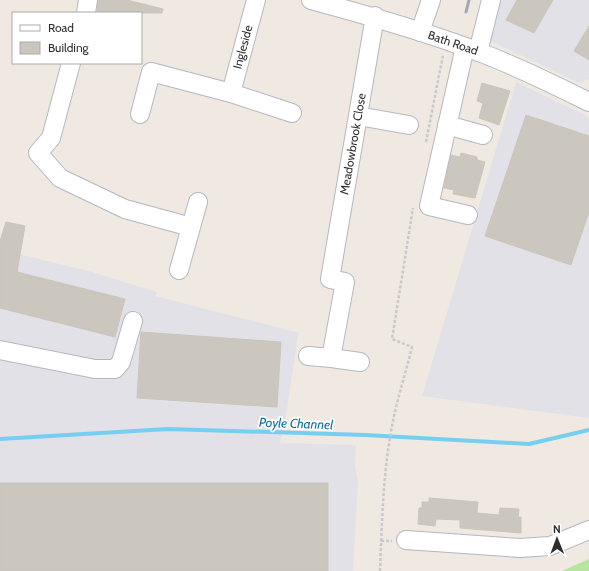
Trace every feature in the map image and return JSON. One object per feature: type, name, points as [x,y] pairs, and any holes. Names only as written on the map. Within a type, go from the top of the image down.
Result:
[{"type":"street","points":[[86,12],[88,0]]},
{"type":"street","name":"Ingleside","points":[[231,93],[256,0]]},
{"type":"street","name":"Bath Road","points":[[311,0],[375,16],[472,50],[589,102]]},
{"type":"street","points":[[420,32],[431,0]]},
{"type":"street","points":[[468,215],[429,206],[447,125],[472,50],[491,0]]},
{"type":"street","name":"Meadowbrook Close","points":[[331,358],[346,282],[330,279],[326,270],[358,116],[375,16]]},
{"type":"street","points":[[72,64],[51,138],[38,153],[60,178],[125,209],[191,227]]},
{"type":"street","points":[[140,114],[151,72],[231,93],[292,113]]},
{"type":"street","points":[[358,116],[409,125]]},
{"type":"street","points":[[447,125],[483,134]]},
{"type":"street","points":[[179,270],[198,202]]},
{"type":"street","points":[[0,350],[95,369],[115,369],[121,362],[133,321]]},
{"type":"street","points":[[308,356],[360,362]]},
{"type":"street","points":[[406,540],[520,548],[550,546],[589,530]]},
{"type":"path","points":[[424,150],[446,41]]},
{"type":"path","points":[[380,571],[385,479],[393,422],[412,347],[392,339],[414,202]]},
{"type":"shaded area","points":[[484,0],[589,0],[589,79],[579,83],[497,44],[475,37]]},
{"type":"shaded area","points":[[516,82],[589,117],[589,418],[422,396]]},
{"type":"shaded area","points":[[18,254],[92,272],[157,292],[155,296],[300,333],[298,335],[284,428],[280,443],[356,445],[355,465],[358,482],[353,571],[0,571],[0,256]]},
{"type":"green space","points":[[589,559],[589,571],[562,571]]},
{"type":"building","points":[[98,0],[127,0],[163,9],[162,13],[97,12]]},
{"type":"building","points":[[517,0],[553,0],[534,33],[506,20]]},
{"type":"building","points":[[589,26],[589,60],[574,51]]},
{"type":"building","points":[[482,83],[510,91],[499,125],[479,118],[483,103],[477,101]]},
{"type":"building","points":[[526,115],[589,136],[589,212],[571,265],[485,236]]},
{"type":"building","points":[[461,153],[477,157],[477,160],[485,162],[475,198],[453,194],[454,190],[444,188],[451,155],[460,157]]},
{"type":"building","points":[[6,222],[25,226],[17,272],[125,299],[115,337],[0,308],[0,241]]},
{"type":"building","points":[[141,332],[281,342],[277,407],[137,398]]},
{"type":"building","points":[[0,483],[328,483],[328,571],[0,571]]},
{"type":"building","points":[[429,498],[478,502],[477,513],[499,515],[500,508],[519,509],[518,517],[521,517],[521,533],[460,528],[460,520],[436,519],[435,526],[418,524],[419,508],[422,508],[422,502],[429,502]]},
{"type":"waterway","name":"Poyle Channel","points":[[0,439],[168,429],[365,435],[529,444],[589,430]]},
{"type":"railway","points":[[466,12],[469,0]]}]
